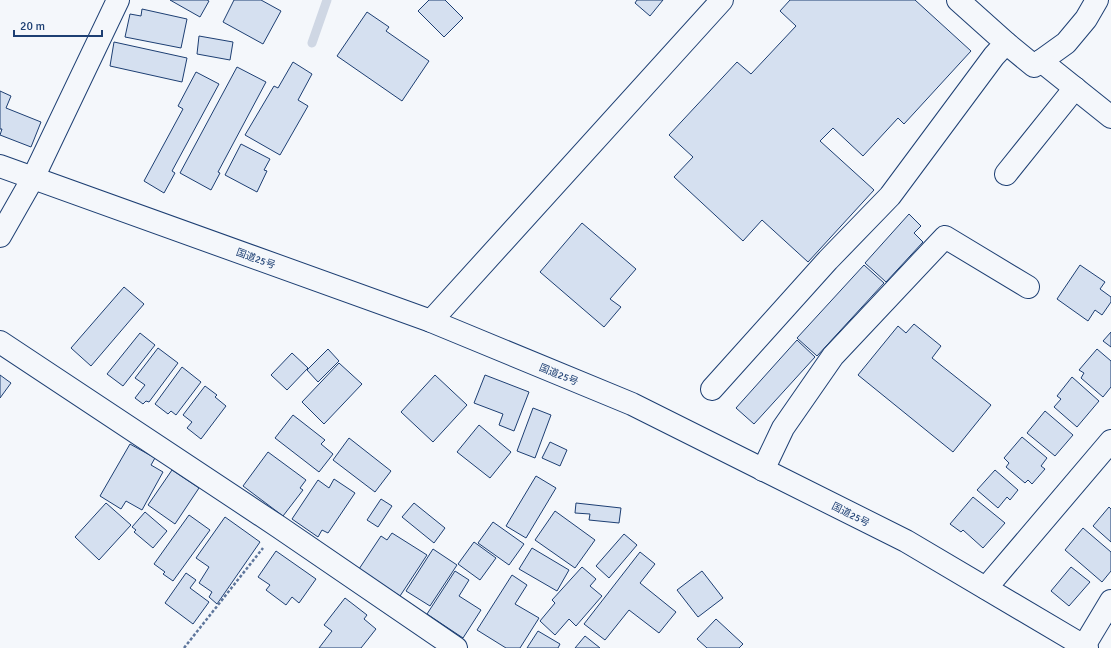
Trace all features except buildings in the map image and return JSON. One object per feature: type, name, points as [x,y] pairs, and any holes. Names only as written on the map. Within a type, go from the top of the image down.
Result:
[{"type":"main road","points":[[0,236],[33,178],[118,0]]},
{"type":"main road","points":[[431,321],[722,0]]},
{"type":"main road","points":[[969,3],[1006,43],[1034,66],[1066,43],[1086,19],[1097,0]]},
{"type":"main road","points":[[712,389],[828,260],[890,196],[994,56],[1006,43]]},
{"type":"main road","points":[[1041,61],[1111,117]]},
{"type":"main road","points":[[1006,174],[1074,88]]},
{"type":"main road","name":"国道25号","points":[[0,166],[431,321],[632,404],[906,541],[1086,647]]},
{"type":"main road","points":[[763,470],[783,428],[833,356],[945,237],[1028,287]]},
{"type":"main road","points":[[0,342],[279,527],[456,648]]},
{"type":"main road","points":[[986,588],[1111,441]]},
{"type":"main road","points":[[1086,647],[1111,600]]},
{"type":"path","points":[[184,648],[279,527]]},
{"type":"waterway","points":[[312,43],[327,0]]}]
